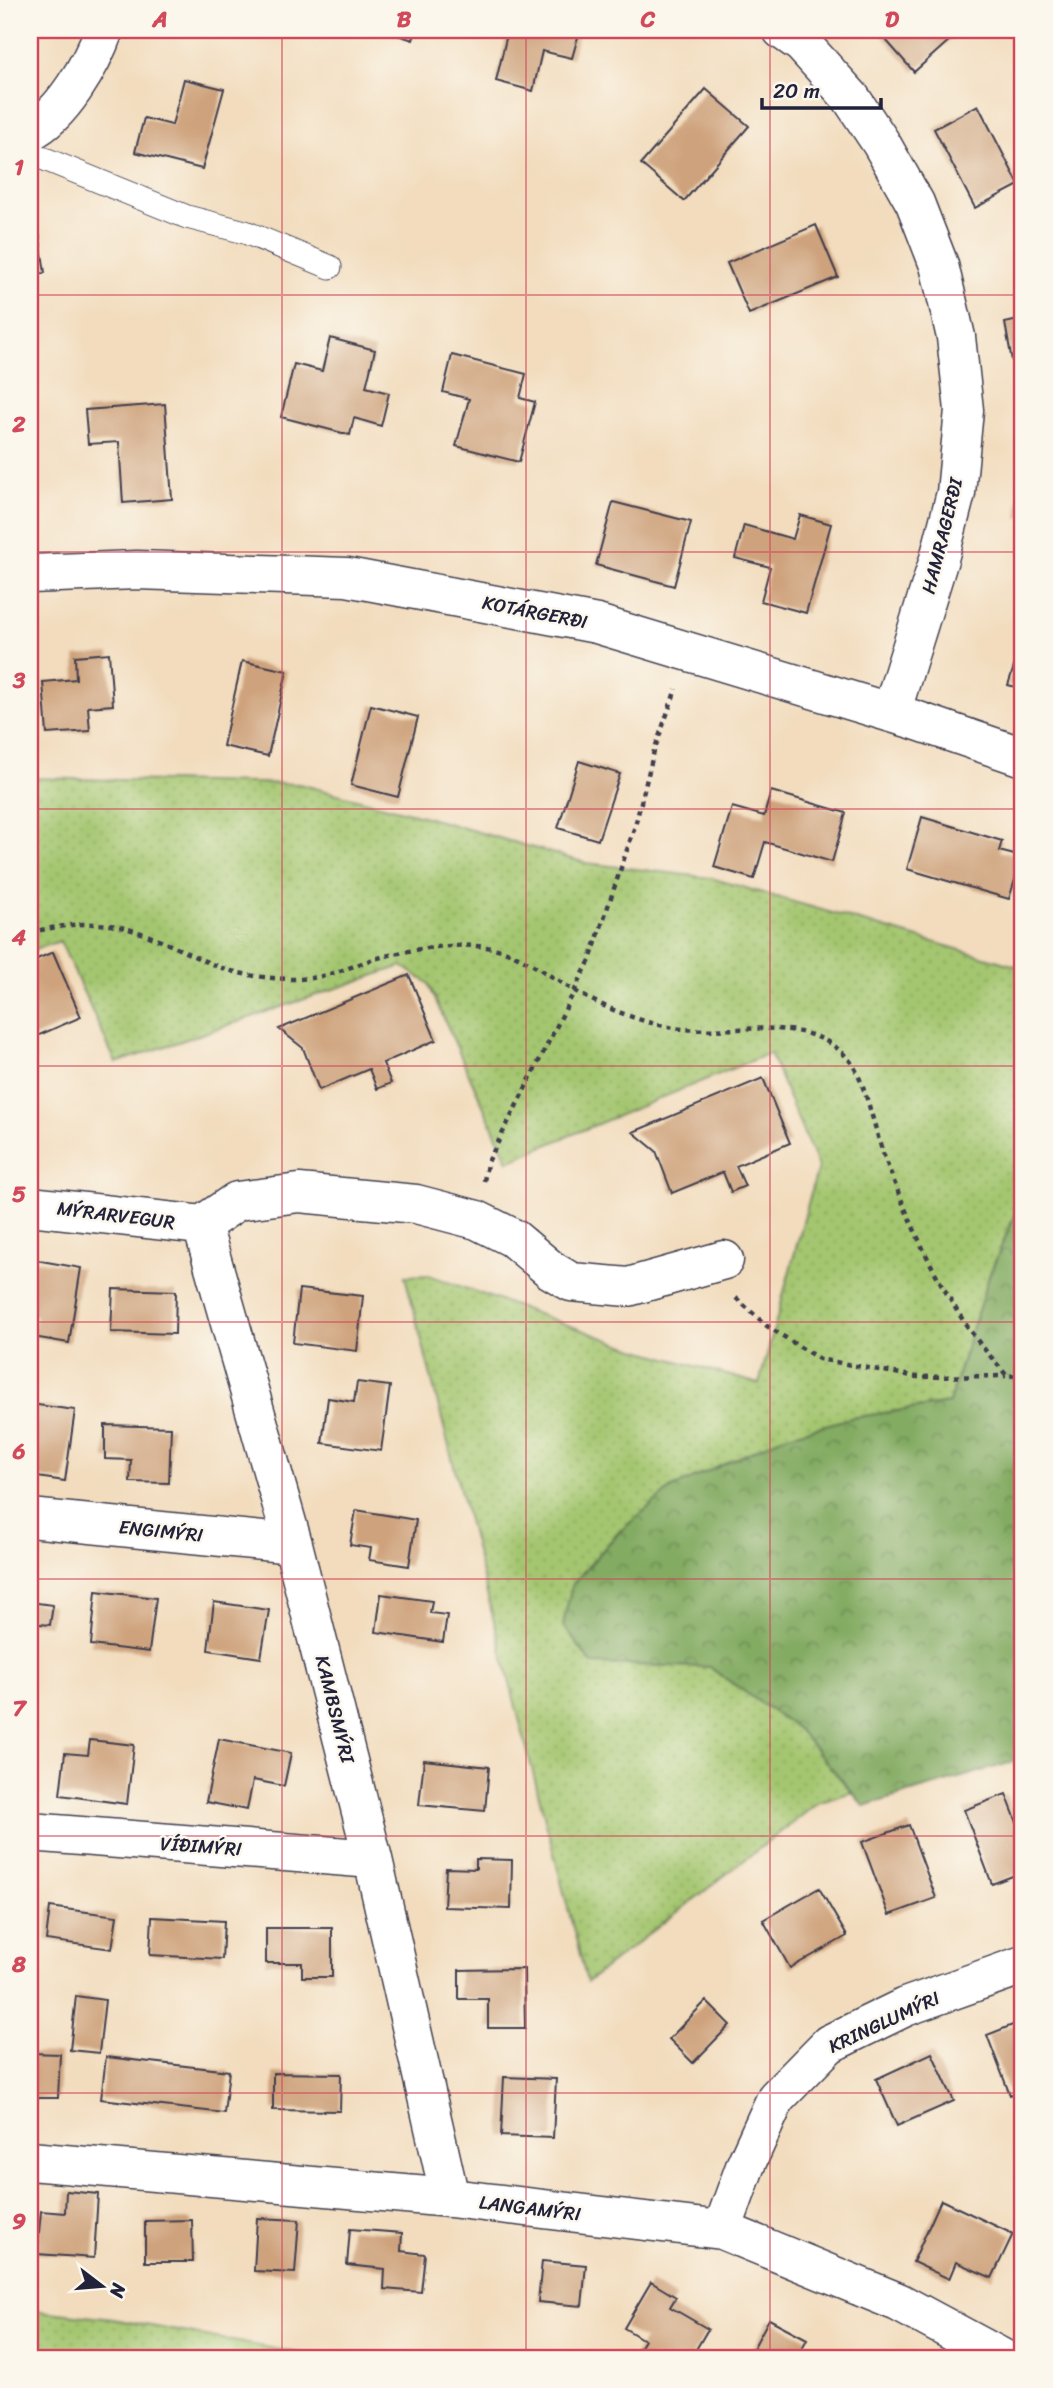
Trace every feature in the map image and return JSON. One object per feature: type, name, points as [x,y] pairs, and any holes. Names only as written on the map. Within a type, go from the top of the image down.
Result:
[{"type":"street","points":[[30,131],[43,125],[78,82],[104,30]]},
{"type":"street","name":"HAMRAGERÐI","points":[[782,30],[802,44],[851,98],[915,203],[939,265],[956,337],[964,410],[957,494],[891,713]]},
{"type":"street","name":"KOTÁRGERÐI","points":[[30,574],[137,570],[347,577],[597,624],[891,713],[1023,757]]},
{"type":"street","points":[[202,1225],[237,1201],[299,1193],[416,1203],[477,1220],[513,1238],[551,1270],[571,1282],[628,1287],[724,1260]]},
{"type":"street","name":"MÝRARVEGUR","points":[[30,1206],[202,1225]]},
{"type":"street","name":"KAMBSMÝRI","points":[[202,1225],[293,1544],[373,1859],[450,2198]]},
{"type":"street","name":"ENGIMÝRI","points":[[30,1518],[293,1544]]},
{"type":"street","name":"VÍÐIMÝRI","points":[[30,1832],[373,1859]]},
{"type":"street","name":"KRINGLUMÝRI","points":[[722,2230],[746,2164],[776,2098],[829,2044],[905,2007],[1023,1965]]},
{"type":"street","name":"LANGAMÝRI","points":[[30,2161],[450,2198],[722,2230],[898,2302],[1002,2358]]},
{"type":"lane","points":[[30,153],[187,217],[245,232],[330,267]]},
{"type":"path","points":[[477,1220],[487,1164],[590,960],[635,826],[654,751],[691,653]]},
{"type":"path","points":[[30,932],[98,923],[134,931],[219,967],[257,977],[292,979],[332,975],[373,960],[453,945],[494,948],[536,967],[610,1009],[666,1027],[712,1031],[758,1028],[794,1031],[826,1041],[851,1062],[884,1153],[930,1264],[969,1329],[1007,1376]]},
{"type":"path","points":[[724,1260],[734,1297],[767,1326],[819,1359],[917,1377],[1023,1375]]},
{"type":"green space","points":[[30,778],[299,784],[586,863],[711,878],[1023,968],[1023,1195],[989,1276],[949,1403],[851,1418],[670,1489],[617,1534],[572,1585],[563,1625],[592,1664],[709,1667],[798,1729],[852,1792],[818,1803],[587,1982],[405,1276],[429,1275],[632,1348],[759,1384],[818,1167],[770,1053],[508,1161],[428,983],[402,966],[116,1063],[60,941],[30,951]]},
{"type":"green space","points":[[1023,1195],[1023,1759],[864,1806],[798,1729],[709,1667],[592,1664],[563,1625],[572,1585],[617,1534],[670,1489],[785,1436],[851,1418],[949,1403],[989,1276]]},
{"type":"green space","points":[[30,2310],[113,2319],[324,2358],[30,2358]]},
{"type":"building","points":[[382,30],[416,30],[413,40]]},
{"type":"building","points":[[508,30],[580,30],[572,58],[542,51],[533,91],[496,81]]},
{"type":"building","points":[[943,30],[951,39],[914,72],[879,32]]},
{"type":"building","points":[[184,79],[224,89],[202,169],[135,152],[144,118],[172,125]]},
{"type":"building","points":[[706,89],[749,126],[684,201],[641,164]]},
{"type":"building","points":[[978,105],[1019,185],[975,208],[934,129]]},
{"type":"building","points":[[816,225],[838,277],[749,314],[727,263]]},
{"type":"building","points":[[39,233],[45,273],[30,275],[30,234]]},
{"type":"building","points":[[1023,319],[1023,359],[1012,361],[1005,323]]},
{"type":"building","points":[[330,338],[375,350],[366,387],[389,393],[381,426],[354,418],[350,435],[281,417],[294,364],[322,371]]},
{"type":"building","points":[[452,355],[526,374],[520,398],[535,402],[519,462],[456,446],[469,399],[443,392]]},
{"type":"building","points":[[165,404],[172,499],[123,503],[119,442],[88,444],[85,410]]},
{"type":"building","points":[[1020,487],[1023,487],[1023,518],[1017,517]]},
{"type":"building","points":[[613,502],[691,522],[674,586],[596,565]]},
{"type":"building","points":[[800,515],[831,524],[806,613],[761,601],[770,567],[735,558],[744,525],[793,539]]},
{"type":"building","points":[[1023,639],[1023,689],[1008,685]]},
{"type":"building","points":[[109,653],[113,705],[88,707],[90,731],[47,734],[43,682],[76,679],[75,656]]},
{"type":"building","points":[[242,661],[287,671],[268,756],[223,746]]},
{"type":"building","points":[[371,705],[418,717],[398,797],[351,785]]},
{"type":"building","points":[[579,761],[620,774],[598,840],[558,828]]},
{"type":"building","points":[[771,791],[846,813],[832,862],[765,842],[754,879],[714,867],[732,807],[764,816]]},
{"type":"building","points":[[922,817],[1002,841],[999,851],[1022,857],[1009,899],[907,869]]},
{"type":"building","points":[[53,952],[81,1017],[30,1039],[30,962]]},
{"type":"building","points":[[409,975],[436,1040],[383,1063],[391,1083],[377,1089],[369,1069],[319,1090],[303,1048],[279,1029]]},
{"type":"building","points":[[30,1046],[36,1060],[30,1063]]},
{"type":"building","points":[[763,1078],[790,1143],[736,1166],[745,1186],[731,1192],[723,1172],[672,1193],[656,1151],[633,1132]]},
{"type":"building","points":[[30,1259],[81,1268],[69,1343],[33,1337],[36,1315],[30,1314]]},
{"type":"building","points":[[113,1289],[176,1291],[175,1334],[111,1332]]},
{"type":"building","points":[[299,1289],[363,1296],[357,1351],[293,1343]]},
{"type":"building","points":[[357,1382],[390,1386],[381,1451],[322,1443],[328,1398],[354,1402]]},
{"type":"building","points":[[30,1404],[75,1410],[65,1481],[30,1476]]},
{"type":"building","points":[[105,1425],[171,1427],[169,1483],[130,1482],[131,1460],[105,1459]]},
{"type":"building","points":[[356,1510],[416,1520],[409,1566],[369,1560],[371,1548],[350,1545]]},
{"type":"building","points":[[96,1591],[156,1598],[149,1652],[91,1645]]},
{"type":"building","points":[[381,1594],[432,1601],[430,1613],[447,1615],[443,1642],[376,1632]]},
{"type":"building","points":[[30,1602],[53,1605],[50,1625],[30,1623]]},
{"type":"building","points":[[214,1602],[269,1610],[261,1658],[208,1650]]},
{"type":"building","points":[[219,1739],[291,1753],[284,1786],[253,1780],[247,1810],[206,1802]]},
{"type":"building","points":[[90,1740],[134,1745],[127,1804],[60,1795],[65,1753],[88,1755]]},
{"type":"building","points":[[424,1760],[489,1767],[485,1811],[419,1805]]},
{"type":"building","points":[[1006,1794],[1023,1838],[1023,1872],[992,1884],[964,1810]]},
{"type":"building","points":[[909,1825],[936,1898],[889,1915],[862,1842]]},
{"type":"building","points":[[476,1859],[512,1860],[511,1909],[444,1907],[446,1868],[476,1869]]},
{"type":"building","points":[[819,1888],[847,1936],[790,1968],[763,1920]]},
{"type":"building","points":[[50,1907],[117,1916],[112,1949],[46,1940]]},
{"type":"building","points":[[152,1917],[224,1921],[222,1959],[150,1955]]},
{"type":"building","points":[[266,1928],[332,1928],[332,1977],[302,1977],[302,1963],[266,1963]]},
{"type":"building","points":[[524,1969],[525,2028],[488,2028],[488,1999],[459,1999],[459,1970]]},
{"type":"building","points":[[76,1996],[105,2000],[99,2053],[70,2050]]},
{"type":"building","points":[[706,2001],[730,2025],[693,2063],[669,2039]]},
{"type":"building","points":[[1023,2021],[1023,2090],[1010,2095],[987,2035]]},
{"type":"building","points":[[30,2053],[60,2054],[58,2098],[30,2098]]},
{"type":"building","points":[[932,2053],[954,2101],[897,2126],[876,2079]]},
{"type":"building","points":[[106,2057],[229,2071],[224,2113],[101,2099]]},
{"type":"building","points":[[273,2073],[341,2074],[340,2111],[273,2110]]},
{"type":"building","points":[[504,2077],[556,2079],[553,2138],[501,2136]]},
{"type":"building","points":[[66,2191],[98,2194],[94,2258],[37,2254],[41,2211],[65,2213]]},
{"type":"building","points":[[941,2200],[1013,2234],[992,2278],[956,2262],[949,2279],[913,2262]]},
{"type":"building","points":[[257,2218],[299,2220],[295,2273],[254,2271]]},
{"type":"building","points":[[192,2220],[193,2262],[145,2262],[145,2221]]},
{"type":"building","points":[[350,2229],[402,2233],[401,2251],[425,2254],[421,2292],[384,2289],[385,2269],[347,2265]]},
{"type":"building","points":[[542,2261],[586,2265],[582,2306],[538,2302]]},
{"type":"building","points":[[651,2282],[676,2297],[670,2307],[708,2329],[691,2358],[633,2358],[644,2340],[624,2328]]},
{"type":"building","points":[[769,2319],[807,2339],[797,2358],[748,2358]]}]
